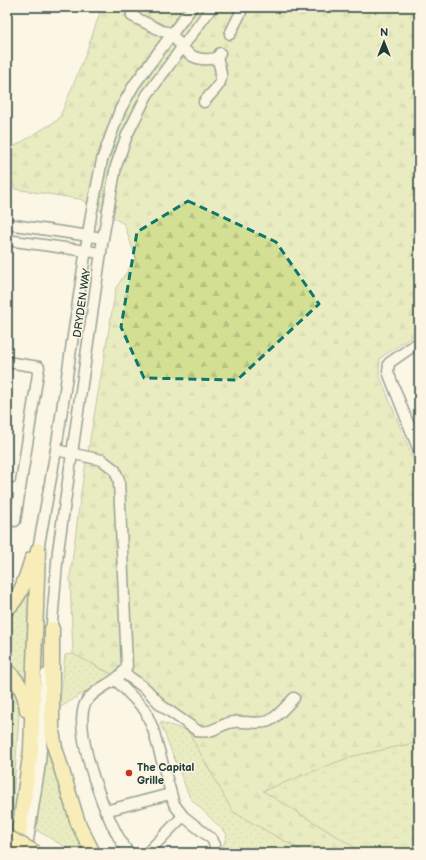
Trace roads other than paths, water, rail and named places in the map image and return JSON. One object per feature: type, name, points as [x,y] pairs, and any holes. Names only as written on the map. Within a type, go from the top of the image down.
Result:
[{"type":"highway","points":[[7,609],[24,586],[32,559],[38,550]]},
{"type":"highway","points":[[16,853],[29,772],[33,713],[38,550]]},
{"type":"highway","points":[[52,629],[52,731],[55,748],[78,823],[93,853]]},
{"type":"highway","points":[[7,671],[19,684],[26,697],[29,772]]},
{"type":"highway","points":[[7,837],[36,853]]},
{"type":"street","points":[[132,7],[132,16],[171,34],[183,50],[200,60],[218,56],[222,75],[220,83],[204,102]]},
{"type":"street","name":"DRYDEN WAY","points":[[38,550],[56,450],[88,236],[102,160],[110,134],[134,85],[192,7]]},
{"type":"street","name":"DRYDEN WAY","points":[[26,853],[40,764],[47,660],[52,629],[57,558],[103,238],[116,166],[126,134],[147,95],[183,50],[212,7]]},
{"type":"street","points":[[230,34],[239,19],[241,12],[238,7]]},
{"type":"street","points":[[7,224],[103,238]]},
{"type":"street","points":[[7,240],[101,254]]},
{"type":"street","points":[[419,342],[389,363],[388,372],[419,451]]},
{"type":"street","points":[[7,362],[39,367],[14,521]]},
{"type":"street","points":[[56,450],[72,452],[102,460],[115,470],[119,481],[127,666],[124,673],[116,680],[91,696],[83,708],[82,732],[106,811],[120,841],[129,853]]},
{"type":"street","points":[[7,489],[19,488]]},
{"type":"street","points":[[124,673],[146,689],[162,706],[195,728],[205,732],[212,731],[233,722],[269,721],[294,698]]},
{"type":"street","points":[[116,680],[145,710],[153,729],[170,794],[182,816],[212,839],[215,845],[214,853]]},
{"type":"street","points":[[106,811],[170,794]]},
{"type":"street","points":[[147,853],[182,816]]},
{"type":"place","name":"The Capital Grille","points":[[129,773]]}]
